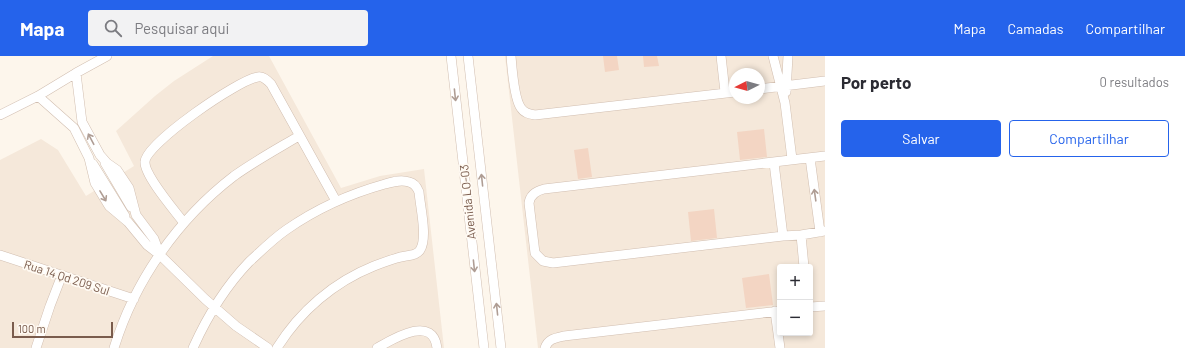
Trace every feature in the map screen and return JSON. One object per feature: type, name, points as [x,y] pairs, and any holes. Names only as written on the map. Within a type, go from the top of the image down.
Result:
[{"type":"street","points":[[0,115],[38,96],[76,72],[107,56]]},
{"type":"street","name":"Avenida LO-03","points":[[451,56],[484,348]]},
{"type":"street","name":"Avenida LO-03","points":[[468,56],[501,348]]},
{"type":"street","points":[[511,56],[514,86],[518,104],[524,112],[534,114],[729,92]]},
{"type":"street","points":[[721,56],[725,92]]},
{"type":"street","points":[[773,56],[784,87]]},
{"type":"street","points":[[788,56],[784,87],[792,159]]},
{"type":"street","points":[[76,72],[80,114],[83,123],[100,155],[105,162],[117,170],[131,193],[136,215],[155,241],[160,255]]},
{"type":"street","points":[[184,223],[152,180],[146,169],[145,161],[148,153],[188,118],[212,101],[252,78],[260,77],[266,79],[271,84],[336,202]]},
{"type":"street","points":[[765,89],[825,81]]},
{"type":"street","points":[[38,96],[74,128],[89,158],[94,181],[109,206],[128,222],[147,245],[160,255],[196,292],[236,326],[268,348]]},
{"type":"street","points":[[74,128],[83,123]]},
{"type":"street","points":[[114,348],[125,318],[145,277],[184,223],[207,199],[234,176],[260,158],[299,136]]},
{"type":"street","points":[[810,158],[823,231],[801,235],[553,263],[543,261],[535,253],[529,200],[538,190],[825,156]]},
{"type":"street","points":[[774,163],[783,236]]},
{"type":"street","points":[[193,348],[214,308],[236,277],[260,251],[286,231],[336,202],[363,191],[392,182],[404,181],[417,187],[419,192],[423,234],[421,247],[416,253],[373,266],[330,291],[305,312],[286,334],[277,348]]},
{"type":"street","points":[[801,235],[804,264]]},
{"type":"street","name":"Rua 14 Qd 209 Sul","points":[[0,255],[134,298]]},
{"type":"street","points":[[36,348],[62,276]]},
{"type":"street","points":[[813,307],[825,306]]},
{"type":"street","points":[[545,348],[550,340],[564,336],[777,311]]},
{"type":"street","points":[[377,348],[394,338],[422,330],[433,336],[437,348]]},
{"type":"street","points":[[779,336],[780,348]]},
{"type":"shaded area","points":[[213,56],[269,56],[341,188],[380,176],[424,169],[444,348],[0,348],[0,160],[41,139],[58,150],[86,196],[134,166],[116,131],[174,81]]},
{"type":"shaded area","points":[[505,56],[825,56],[825,348],[538,348]]},
{"type":"building","points":[[603,56],[617,56],[619,70],[605,72]]},
{"type":"building","points":[[643,56],[657,56],[659,66],[644,67]]},
{"type":"building","points":[[764,129],[767,157],[740,160],[737,132]]},
{"type":"building","points":[[588,148],[592,177],[578,179],[574,150]]},
{"type":"building","points":[[714,209],[717,238],[691,241],[688,212]]},
{"type":"building","points":[[769,274],[773,305],[746,308],[742,278]]}]
